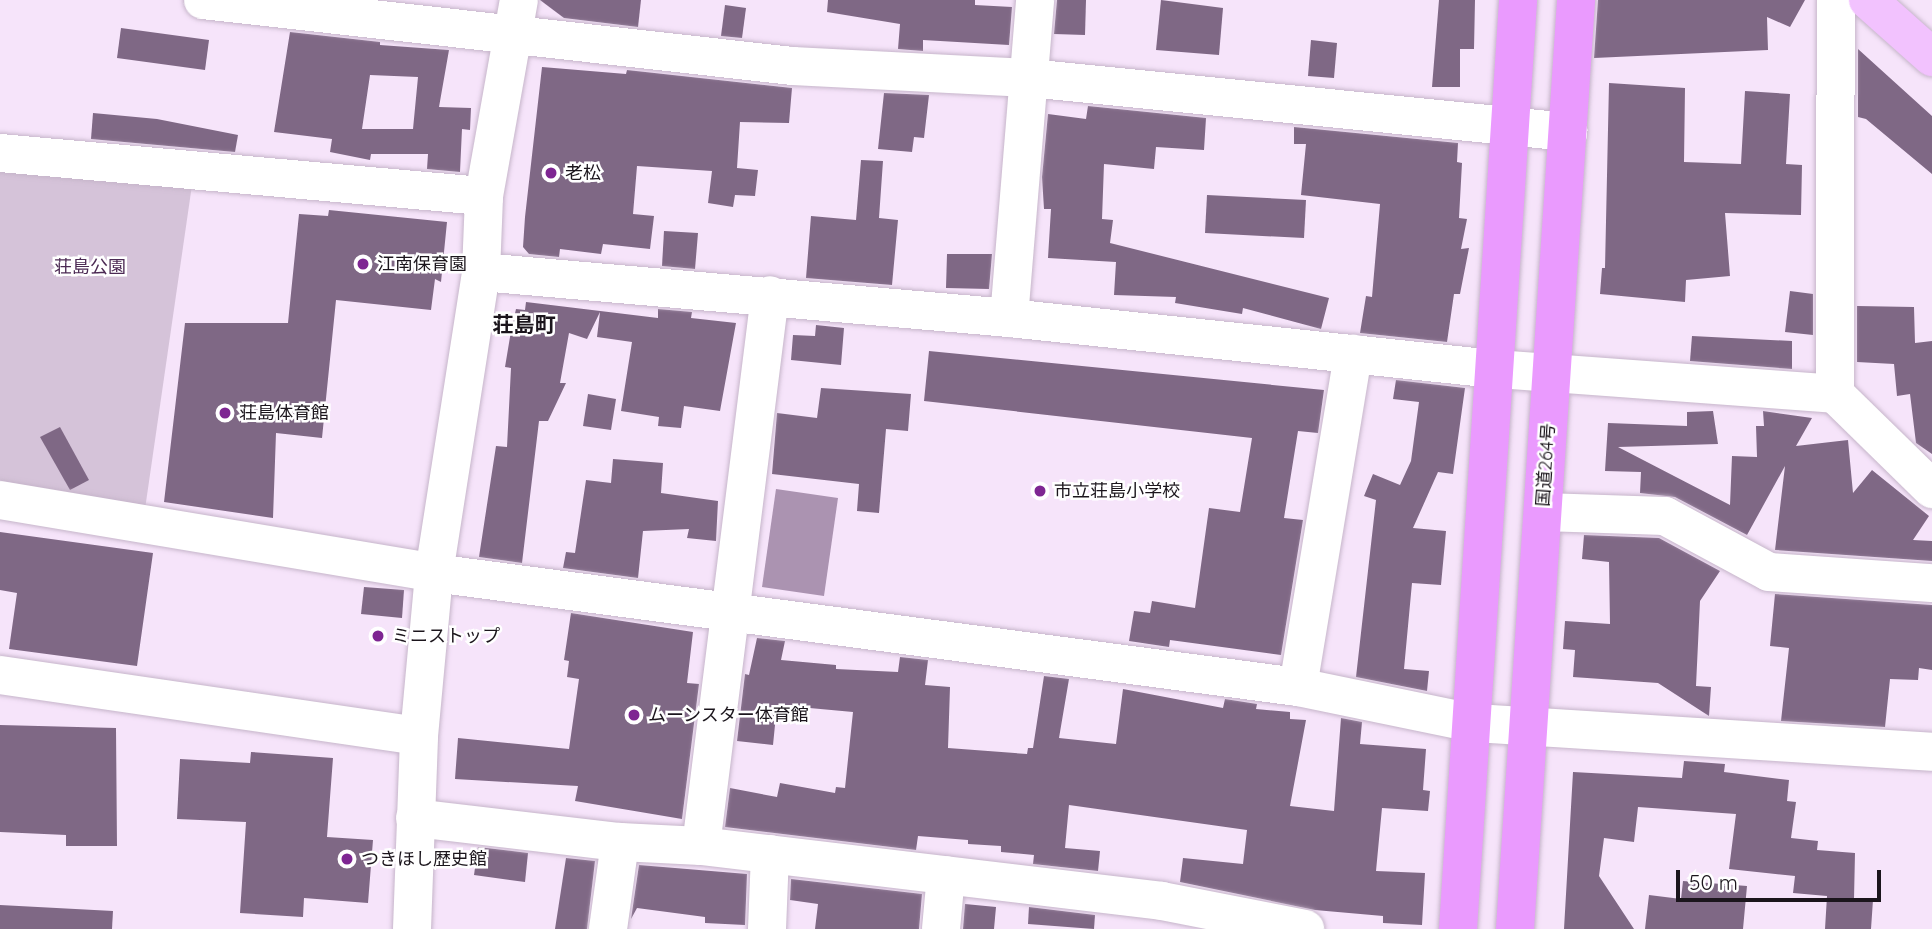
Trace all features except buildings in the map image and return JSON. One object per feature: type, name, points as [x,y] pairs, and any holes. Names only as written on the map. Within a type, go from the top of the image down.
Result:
[{"type":"highway","points":[[1458,929],[1497,369],[1518,0]]},
{"type":"highway","name":"国道264号","points":[[1515,929],[1576,0]]},
{"type":"main road","points":[[1868,0],[1932,57]]},
{"type":"street","points":[[203,0],[516,16],[792,66],[1028,78],[1568,132]]},
{"type":"street","points":[[1009,318],[1035,0]]},
{"type":"street","points":[[1835,394],[1836,0]]},
{"type":"street","points":[[411,929],[419,736],[434,573],[481,272],[484,196],[516,16]]},
{"type":"street","points":[[0,153],[484,196]]},
{"type":"street","points":[[481,272],[770,295],[1497,369],[1835,394],[1932,489]]},
{"type":"street","points":[[701,846],[770,295]]},
{"type":"street","points":[[1298,687],[1353,353]]},
{"type":"street","points":[[0,500],[434,573],[730,609],[1298,687],[1474,723],[1932,752]]},
{"type":"street","points":[[1543,512],[1665,516],[1769,572],[1932,583]]},
{"type":"street","points":[[0,675],[419,736]]},
{"type":"street","points":[[415,818],[620,842],[701,846],[946,875],[1160,915],[1305,929]]},
{"type":"street","points":[[608,929],[620,842]]},
{"type":"street","points":[[766,929],[770,854]]},
{"type":"street","points":[[942,929],[946,875]]},
{"type":"green space","name":"荘島公園","points":[[0,170],[192,185],[144,516],[0,491]]},
{"type":"shaded area","points":[[776,489],[838,498],[824,596],[762,587]]},
{"type":"place","name":"老松","points":[[551,173]]},
{"type":"place","name":"江南保育園","points":[[363,264]]},
{"type":"place","name":"荘島体育館","points":[[225,413]]},
{"type":"place","name":"市立荘島小学校","points":[[1040,491]]},
{"type":"place","name":"ミニストップ","points":[[378,636]]},
{"type":"place","name":"ムーンスター体育館","points":[[634,715]]},
{"type":"place","name":"つきほし歴史館","points":[[347,859]]},
{"type":"district","name":"荘島町","points":[[524,324]]}]
